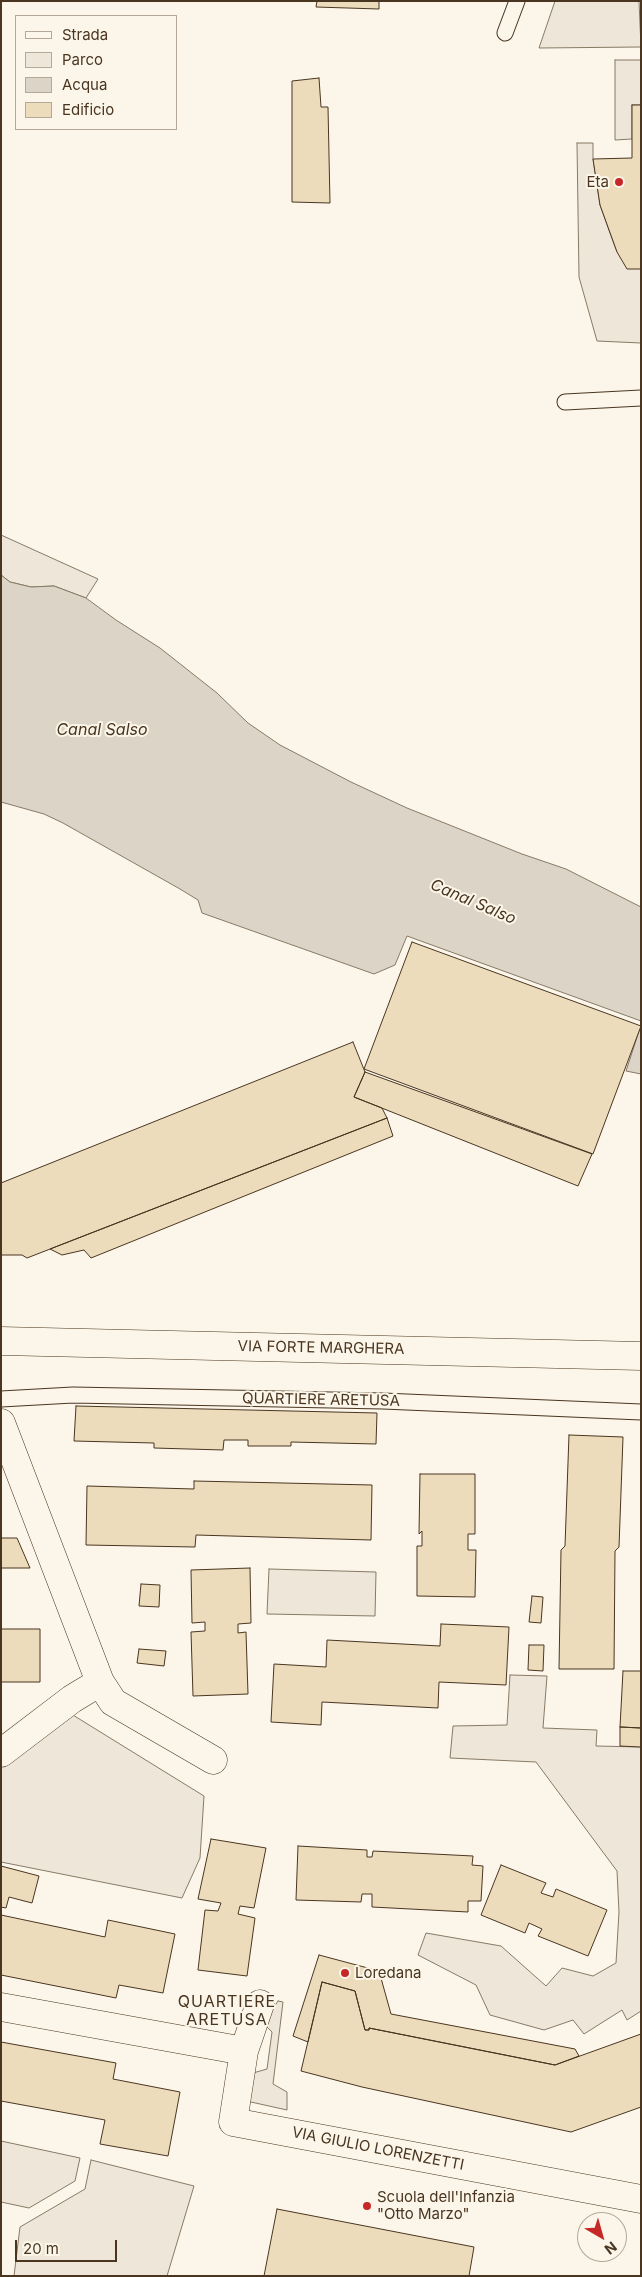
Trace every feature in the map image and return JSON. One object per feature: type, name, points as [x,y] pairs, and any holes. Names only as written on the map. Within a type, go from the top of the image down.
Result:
[{"type":"street","name":"VIA FORTE MARGHERA","points":[[1,1341],[641,1356]]},
{"type":"street","points":[[1,1423],[100,1682],[113,1702],[213,1760]]},
{"type":"street","points":[[7,1740],[100,1682]]},
{"type":"street","name":"VIA GIULIO LORENZETTI","points":[[260,2004],[244,2052],[233,2122],[641,2199]]},
{"type":"street","points":[[1,2007],[244,2052]]},
{"type":"lane","points":[[505,33],[517,1]]},
{"type":"lane","points":[[565,402],[641,398]]},
{"type":"lane","name":"QUARTIERE ARETUSA","points":[[1,1399],[73,1395],[384,1401],[641,1412]]},
{"type":"green space","points":[[555,1],[639,1],[641,47],[539,48]]},
{"type":"green space","points":[[615,60],[641,60],[641,105],[632,105],[632,139],[615,140]]},
{"type":"green space","points":[[577,143],[593,143],[593,159],[600,205],[617,252],[641,269],[641,343],[597,341],[579,277]]},
{"type":"green space","points":[[1,535],[98,579],[86,598],[54,586],[31,587],[10,582],[1,575]]},
{"type":"green space","points":[[269,1569],[376,1572],[375,1616],[267,1614]]},
{"type":"green space","points":[[510,1675],[547,1676],[543,1728],[597,1730],[596,1746],[641,1747],[641,2011],[627,2020],[622,2010],[584,2034],[573,2020],[544,2030],[490,2015],[476,1985],[418,1955],[426,1933],[501,1946],[546,1986],[562,1968],[593,1976],[616,1963],[619,1912],[617,1871],[536,1762],[450,1758],[453,1726],[507,1725]]},
{"type":"green space","points":[[68,1712],[204,1796],[200,1858],[182,1898],[1,1862],[1,1763]]},
{"type":"green space","points":[[278,2001],[283,2002],[273,2084],[287,2092],[287,2110],[242,2100],[246,2075],[267,2069],[272,2032],[267,2027],[266,2019]]},
{"type":"green space","points":[[1,2141],[80,2158],[75,2181],[29,2208],[1,2202]]},
{"type":"green space","points":[[91,2160],[194,2186],[167,2276],[14,2276],[20,2227],[85,2189]]},
{"type":"water","name":"Canal Salso","points":[[1,575],[10,582],[31,587],[54,586],[86,598],[160,648],[217,693],[248,723],[280,745],[351,782],[407,808],[522,854],[566,869],[641,907],[641,1021],[407,936],[395,965],[374,974],[202,913],[198,900],[63,823],[44,814],[1,802]]},
{"type":"water","points":[[641,1025],[641,1074],[626,1071]]},
{"type":"building","points":[[317,1],[379,1],[379,9],[316,7]]},
{"type":"building","points":[[319,78],[321,107],[328,107],[330,203],[292,202],[292,81]]},
{"type":"building","name":"Eta","points":[[632,105],[641,105],[641,269],[627,269],[617,252],[600,205],[593,159],[632,158]]},
{"type":"building","points":[[412,942],[641,1026],[593,1154],[364,1069]]},
{"type":"building","points":[[353,1042],[365,1072],[354,1097],[382,1108],[387,1118],[27,1258],[22,1255],[1,1255],[1,1183]]},
{"type":"building","points":[[365,1072],[592,1154],[578,1186],[354,1097]]},
{"type":"building","points":[[387,1118],[393,1136],[91,1258],[84,1250],[62,1255],[50,1249]]},
{"type":"building","points":[[76,1406],[377,1413],[376,1444],[291,1442],[291,1446],[248,1446],[248,1440],[224,1440],[223,1450],[154,1448],[154,1443],[74,1441]]},
{"type":"building","points":[[569,1435],[623,1437],[619,1547],[615,1551],[614,1669],[559,1669],[561,1550],[565,1546]]},
{"type":"building","points":[[420,1474],[475,1474],[475,1534],[468,1534],[468,1550],[476,1550],[475,1597],[417,1596],[417,1546],[422,1546],[422,1531],[419,1534]]},
{"type":"building","points":[[194,1481],[372,1485],[371,1540],[196,1535],[195,1547],[86,1545],[87,1486],[194,1489]]},
{"type":"building","points":[[1,1538],[17,1538],[30,1568],[1,1568]]},
{"type":"building","points":[[250,1568],[251,1623],[238,1624],[238,1633],[246,1632],[248,1694],[193,1696],[191,1632],[205,1631],[205,1622],[192,1623],[191,1570]]},
{"type":"building","points":[[141,1584],[160,1585],[159,1607],[139,1606]]},
{"type":"building","points":[[532,1596],[543,1597],[541,1623],[529,1622]]},
{"type":"building","points":[[441,1624],[509,1627],[506,1685],[439,1682],[438,1708],[322,1702],[321,1725],[271,1722],[274,1664],[326,1667],[327,1640],[440,1646]]},
{"type":"building","points":[[1,1629],[40,1629],[40,1682],[1,1682]]},
{"type":"building","points":[[529,1645],[544,1645],[543,1671],[528,1670]]},
{"type":"building","points":[[139,1649],[166,1651],[164,1666],[137,1663]]},
{"type":"building","points":[[623,1671],[641,1671],[641,1728],[620,1727]]},
{"type":"building","points":[[620,1727],[641,1728],[641,1747],[620,1746]]},
{"type":"building","points":[[211,1839],[266,1848],[254,1908],[240,1906],[238,1914],[255,1918],[247,1976],[198,1970],[205,1910],[218,1911],[221,1903],[198,1899]]},
{"type":"building","points":[[298,1846],[367,1850],[367,1857],[372,1857],[373,1851],[473,1856],[472,1865],[483,1866],[481,1901],[468,1901],[468,1912],[372,1907],[372,1894],[362,1894],[361,1902],[296,1900]]},
{"type":"building","points":[[501,1865],[546,1883],[541,1893],[553,1897],[556,1889],[607,1910],[588,1956],[538,1936],[542,1929],[529,1923],[525,1933],[481,1915]]},
{"type":"building","points":[[1,1866],[39,1876],[32,1903],[9,1897],[6,1908],[1,1907]]},
{"type":"building","points":[[1,1915],[105,1937],[108,1920],[175,1934],[163,1993],[119,1985],[116,1998],[1,1975]]},
{"type":"building","points":[[319,1955],[379,1971],[391,2014],[575,2049],[579,2056],[555,2065],[369,2028],[369,2030],[365,2030],[355,1991],[322,1982],[308,2042],[293,2036]]},
{"type":"building","points":[[322,1982],[355,1991],[365,2030],[369,2030],[369,2028],[555,2065],[641,2034],[641,2107],[571,2132],[362,2087],[301,2071]]},
{"type":"building","points":[[1,2042],[116,2063],[113,2079],[180,2092],[168,2156],[100,2144],[105,2120],[1,2101]]},
{"type":"building","points":[[277,2209],[474,2247],[469,2276],[264,2276]]},
{"type":"place","name":"Eta","points":[[619,182]]},
{"type":"place","name":"Loredana","points":[[345,1973]]},
{"type":"place","name":"Scuola dell'Infanzia \"Otto Marzo\"","points":[[367,2206]]},
{"type":"district","name":"QUARTIERE ARETUSA","points":[[227,2011]]}]
